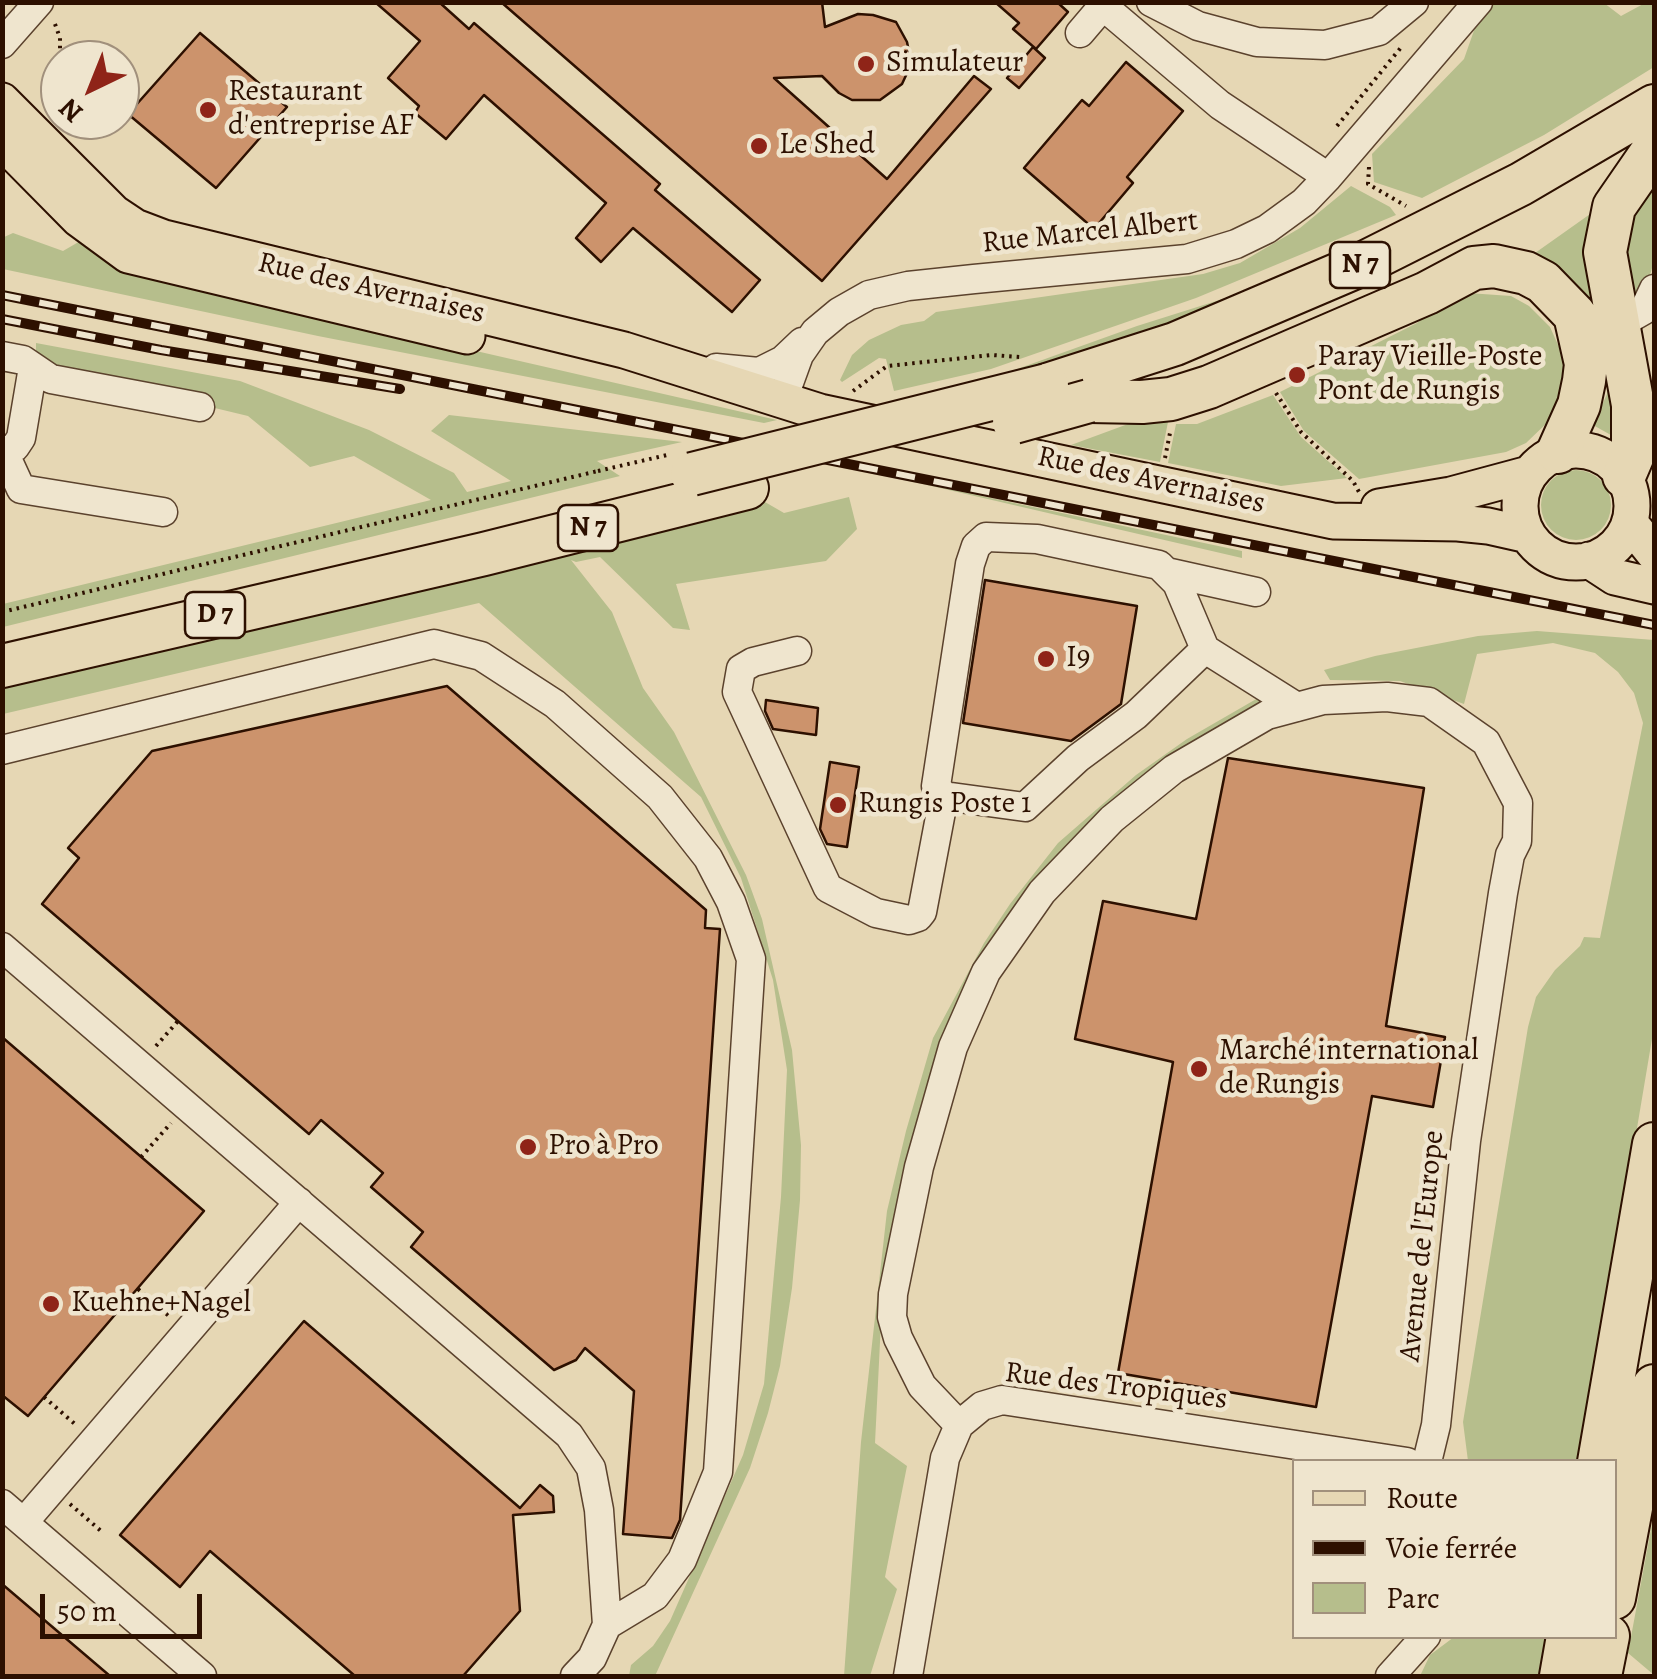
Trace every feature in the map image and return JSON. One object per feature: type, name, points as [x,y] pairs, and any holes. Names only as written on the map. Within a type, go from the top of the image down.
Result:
[{"type":"highway","name":"N 7","points":[[417,555],[1037,372],[1175,344],[1358,266],[1522,184],[1654,106]]},
{"type":"highway","name":"N 7","points":[[417,555],[850,467],[1089,401],[1190,367],[1396,280],[1477,239],[1654,138]]},
{"type":"highway","points":[[1624,476],[1634,455],[1635,433],[1605,252],[1610,219],[1622,192],[1654,149]]},
{"type":"highway","points":[[1089,401],[1171,399],[1208,387],[1427,293],[1474,268],[1494,266],[1526,272],[1544,282],[1575,315],[1586,364],[1579,405],[1544,463]]},
{"type":"highway","name":"D 7","points":[[2,640],[417,555]]},
{"type":"highway","name":"D 7","points":[[2,666],[417,555]]},
{"type":"highway","points":[[1600,1459],[1654,1144]]},
{"type":"highway","points":[[1617,1582],[1654,1386]]},
{"type":"highway","points":[[1561,1676],[1567,1639]]},
{"type":"highway","points":[[1600,1676],[1607,1639]]},
{"type":"main road","name":"Rue des Avernaises","points":[[2,101],[90,190],[135,228],[205,250],[626,350],[820,412],[1333,520],[1458,523],[1528,535]]},
{"type":"main road","name":"Rue des Avernaises","points":[[2,140],[93,231],[128,256],[668,386],[782,402]]},
{"type":"main road","points":[[1576,450],[1595,452],[1624,476],[1630,490],[1630,522],[1621,540],[1607,553],[1572,562],[1555,558],[1528,535],[1520,505],[1544,463],[1576,450]]},
{"type":"main road","name":"Rue des Avernaises","points":[[1285,509],[1370,508],[1451,495],[1544,463]]},
{"type":"main road","points":[[1630,522],[1654,553]]},
{"type":"main road","points":[[1589,560],[1615,577],[1654,586]]},
{"type":"street","points":[[1151,2],[1198,26],[1257,42],[1325,44],[1379,31],[1414,2]]},
{"type":"street","name":"Rue Marcel Albert","points":[[782,402],[799,355],[815,332],[869,295],[908,286],[1148,265],[1204,255],[1267,229],[1304,202],[1328,178],[1478,2]]},
{"type":"street","points":[[1080,33],[1103,4],[1220,104],[1328,178]]},
{"type":"street","points":[[2,44],[46,10]]},
{"type":"street","points":[[1616,318],[1630,318],[1644,310],[1654,289]]},
{"type":"street","points":[[626,350],[748,373],[770,368],[815,332]]},
{"type":"street","points":[[2,356],[23,360],[32,375],[20,438],[15,447],[3,453],[21,490],[163,512]]},
{"type":"street","points":[[32,375],[200,407]]},
{"type":"street","points":[[1205,649],[1136,715],[1078,758],[1025,807],[944,796],[936,786],[970,564],[976,546],[986,537],[1036,539],[1159,564],[1177,583],[1205,649],[1297,707]]},
{"type":"street","points":[[1166,572],[1256,592]]},
{"type":"street","points":[[2,750],[434,644],[481,656],[555,704],[660,797],[708,858],[731,902],[751,959],[718,1472],[682,1560],[655,1596],[607,1625]]},
{"type":"street","points":[[797,651],[741,669],[737,692],[828,888],[876,912],[909,920],[918,917],[944,796]]},
{"type":"street","name":"Avenue de l'Europe","points":[[959,1426],[922,1386],[898,1338],[892,1317],[893,1294],[919,1166],[953,1047],[986,972],[1042,892],[1112,819],[1174,770],[1267,715],[1323,700],[1387,697],[1429,702],[1486,742],[1518,803],[1517,841],[1502,893],[1466,1141],[1436,1426],[1428,1459]]},
{"type":"street","points":[[2,947],[569,1435],[591,1468],[597,1496],[607,1625],[592,1658],[575,1676]]},
{"type":"street","points":[[202,1676],[13,1513],[298,1202]]},
{"type":"street","name":"Rue des Tropiques","points":[[959,1426],[982,1406],[1002,1400],[1387,1459]]},
{"type":"street","points":[[908,1676],[945,1458],[959,1426]]},
{"type":"street","points":[[1436,1426],[1450,1459]]},
{"type":"street","points":[[1390,1676],[1397,1639]]},
{"type":"street","points":[[1390,1676],[1423,1639]]},
{"type":"path","points":[[46,10],[60,40]]},
{"type":"path","points":[[1339,132],[1337,126],[1342,118],[1403,46]]},
{"type":"path","points":[[1368,158],[1368,184],[1413,213]]},
{"type":"path","points":[[820,412],[887,366],[1012,355],[1037,372]]},
{"type":"path","points":[[1276,392],[1300,432],[1353,480]]},
{"type":"path","points":[[1164,468],[1172,423]]},
{"type":"path","points":[[2,612],[598,470]]},
{"type":"path","points":[[153,1049],[178,1021]]},
{"type":"path","points":[[141,1157],[172,1122]]},
{"type":"path","points":[[138,1289],[173,1320]]},
{"type":"path","points":[[44,1397],[80,1428]]},
{"type":"path","points":[[63,1497],[101,1531]]},
{"type":"green space","points":[[1494,3],[1604,3],[1621,16],[1645,3],[1654,3],[1654,67],[1544,135],[1422,198],[1374,182],[1372,154],[1464,59],[1477,22]]},
{"type":"green space","points":[[1654,82],[1654,95],[1483,192],[1255,288],[1398,225],[1583,127]]},
{"type":"green space","points":[[1654,169],[1654,261],[1637,308],[1616,221]]},
{"type":"green space","points":[[1351,186],[1390,207],[1396,215],[1196,298],[991,369],[894,391],[886,359],[879,358],[840,380],[852,355],[869,340],[901,325],[924,321],[936,312],[1203,274],[1240,263],[1300,228]]},
{"type":"green space","points":[[1593,212],[1618,439],[1593,425],[1607,394],[1609,360],[1528,258]]},
{"type":"green space","points":[[13,233],[63,251],[82,240],[319,315],[777,420],[764,423],[318,336],[3,269],[2,238]]},
{"type":"green space","points":[[1247,291],[1174,322],[929,407],[967,387]]},
{"type":"green space","points":[[1468,293],[1511,296],[1529,306],[1550,327],[1564,358],[1566,376],[1551,419],[1526,443],[1506,452],[1359,479],[1304,431],[1280,392]]},
{"type":"green space","points":[[36,343],[240,381],[369,430],[454,473],[467,492],[511,481],[431,431],[449,415],[682,442],[597,461],[620,476],[3,627],[3,604],[431,500],[354,456],[310,467],[248,416],[36,365]]},
{"type":"green space","points":[[1273,395],[1301,437],[1347,478],[1281,486],[1168,463],[1176,424],[1197,424]]},
{"type":"green space","points":[[1135,417],[1169,417],[1160,462],[1071,445],[1128,424]]},
{"type":"green space","points":[[1576,470],[1600,481],[1611,505],[1600,529],[1576,540],[1552,529],[1541,505],[1552,481]]},
{"type":"green space","points":[[910,481],[1242,551],[1242,558]]},
{"type":"green space","points":[[849,497],[857,529],[826,561],[676,584],[690,630],[673,628],[600,557],[571,560],[612,612],[643,688],[674,732],[746,875],[762,919],[792,1050],[801,1145],[792,1288],[768,1413],[750,1468],[655,1676],[629,1676],[631,1665],[653,1646],[670,1621],[743,1455],[764,1384],[781,1197],[787,1070],[773,980],[741,878],[701,797],[479,603],[3,714],[2,681],[758,498],[784,513]]},
{"type":"green space","points":[[1537,631],[1654,640],[1654,1027],[1581,1459],[1468,1459],[1463,1422],[1528,1027],[1536,997],[1555,970],[1584,937],[1600,938],[1643,723],[1634,693],[1618,672],[1595,653],[1553,643],[1477,654],[1464,704],[1400,681],[1330,680],[1324,670],[1478,636]]},
{"type":"green space","points":[[1258,698],[1266,705],[1194,744],[971,977],[938,1047],[916,1123],[881,1322],[875,1443],[907,1466],[885,1577],[897,1589],[870,1676],[844,1676],[861,1442],[887,1211],[933,1038],[984,943],[1058,843],[1136,775],[1187,739]]},
{"type":"green space","points":[[1654,1513],[1654,1675],[1628,1653]]},
{"type":"green space","points":[[1451,1639],[1549,1639],[1542,1676],[1420,1676],[1430,1655]]},
{"type":"building","points":[[375,2],[439,2],[469,29],[474,23],[660,184],[655,190],[760,280],[732,312],[633,228],[601,262],[576,238],[606,203],[484,95],[446,139],[415,113],[419,106],[388,78],[420,41]]},
{"type":"building","name":"Le Shed","points":[[501,2],[822,2],[825,27],[858,14],[896,22],[907,42],[908,71],[902,84],[880,100],[852,100],[822,76],[774,78],[887,179],[974,76],[991,89],[822,281]]},
{"type":"building","points":[[995,2],[1057,2],[1068,12],[1036,49],[1013,29],[1019,23]]},
{"type":"building","points":[[200,33],[287,107],[216,188],[140,124],[140,100]]},
{"type":"building","points":[[1033,47],[1045,58],[1019,88],[1007,78]]},
{"type":"building","points":[[1126,62],[1183,111],[1127,177],[1133,183],[1094,229],[1024,168],[1082,100],[1089,106]]},
{"type":"building","name":"I9","points":[[985,580],[1137,606],[1121,704],[1071,741],[963,723]]},
{"type":"building","name":"Pro à Pro","points":[[447,686],[706,910],[705,928],[720,929],[680,1520],[672,1538],[623,1534],[634,1391],[585,1348],[576,1360],[554,1370],[411,1247],[423,1232],[371,1187],[383,1173],[321,1120],[309,1134],[42,904],[79,858],[68,848],[152,751]]},
{"type":"building","points":[[766,700],[818,708],[816,735],[773,729],[765,711]]},
{"type":"building","points":[[1228,758],[1424,788],[1386,1026],[1445,1037],[1433,1107],[1372,1096],[1316,1407],[1118,1373],[1173,1062],[1075,1039],[1103,901],[1196,919]]},
{"type":"building","name":"Rungis Poste 1","points":[[830,762],[859,767],[847,847],[827,844],[820,829]]},
{"type":"building","name":"Kuehne+Nagel","points":[[2,1037],[204,1211],[28,1416],[2,1395]]},
{"type":"building","points":[[304,1321],[520,1508],[540,1485],[553,1496],[554,1512],[513,1515],[520,1611],[463,1676],[355,1676],[210,1551],[180,1587],[120,1535]]},
{"type":"building","points":[[2,1584],[110,1676],[2,1676]]},
{"type":"railway","points":[[2,295],[1654,625]]},
{"type":"railway","points":[[2,319],[400,389]]},
{"type":"place","name":"Simulateur","points":[[866,64]]},
{"type":"place","name":"Restaurant d'entreprise AF","points":[[208,110]]},
{"type":"place","name":"Le Shed","points":[[759,146]]},
{"type":"place","name":"Paray Vieille-Poste Pont de Rungis","points":[[1297,375]]},
{"type":"place","name":"I9","points":[[1046,659]]},
{"type":"place","name":"Rungis Poste 1","points":[[838,805]]},
{"type":"place","name":"Marché international de Rungis","points":[[1199,1069]]},
{"type":"place","name":"Pro à Pro","points":[[528,1147]]},
{"type":"place","name":"Kuehne+Nagel","points":[[51,1304]]}]
